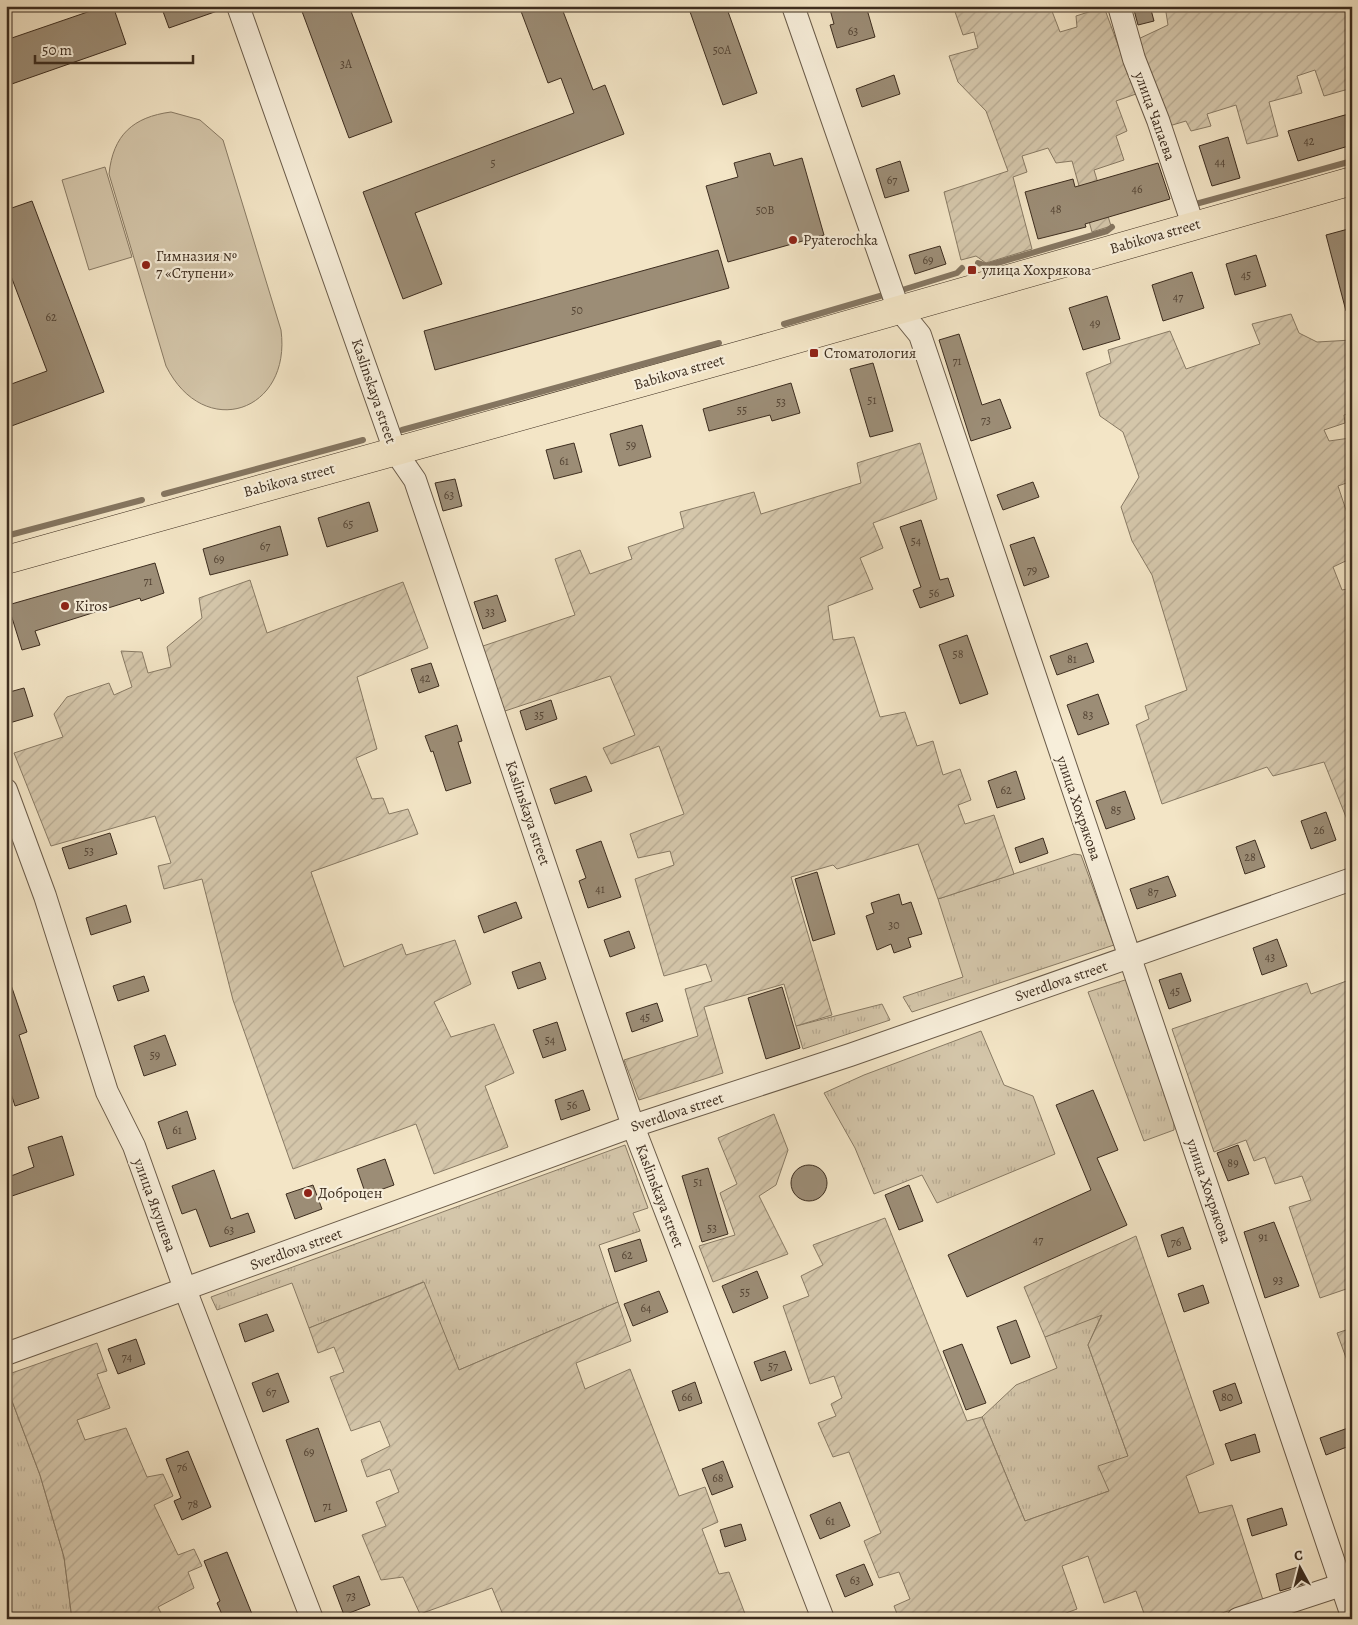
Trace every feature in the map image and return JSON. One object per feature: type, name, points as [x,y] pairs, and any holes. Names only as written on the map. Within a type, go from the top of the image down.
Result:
[{"type":"main road","name":"Babikova street","points":[[6,560],[1352,181]]},
{"type":"street","name":"Kaslinskaya street","points":[[238,6],[395,451],[416,480],[633,1126],[823,1619]]},
{"type":"street","name":"улица Хохрякова","points":[[793,6],[898,308],[920,335],[1352,1616]]},
{"type":"street","name":"улица Чапаева","points":[[1119,6],[1134,59],[1158,120],[1193,225]]},
{"type":"street","name":"улица Якушева","points":[[6,790],[45,896],[107,1092],[134,1146],[185,1289],[312,1619]]},
{"type":"street","name":"Sverdlova street","points":[[6,1354],[633,1126],[832,1061],[1352,879]]},
{"type":"street","points":[[1238,1619],[1341,1586]]},
{"type":"green space","points":[[953,6],[1050,6],[1060,32],[1077,27],[1076,16],[1104,7],[1136,94],[1116,101],[1127,131],[1116,136],[1124,160],[1094,170],[1111,226],[1092,232],[1072,161],[1056,163],[1048,148],[1022,156],[1027,172],[1013,177],[1032,249],[986,263],[976,256],[961,260],[944,192],[1008,171],[986,111],[958,82],[949,56],[978,48],[974,32],[963,35]]},
{"type":"green space","points":[[1165,6],[1352,6],[1352,88],[1324,96],[1315,70],[1297,76],[1302,93],[1269,102],[1278,136],[1247,144],[1236,105],[1207,114],[1211,126],[1191,131],[1186,121],[1169,126],[1134,41],[1168,25]]},
{"type":"green space","points":[[171,112],[200,120],[223,140],[281,330],[281,358],[273,381],[259,397],[242,407],[222,410],[202,404],[182,390],[166,366],[109,174],[115,149],[127,130],[146,118]]},
{"type":"green space","points":[[105,167],[132,257],[89,270],[62,180]]},
{"type":"green space","points":[[1291,314],[1299,333],[1317,342],[1352,340],[1352,413],[1344,415],[1345,423],[1324,430],[1329,441],[1350,438],[1352,481],[1338,486],[1352,528],[1352,558],[1333,567],[1342,590],[1352,588],[1352,832],[1324,762],[1273,776],[1267,767],[1162,804],[1136,725],[1149,719],[1145,706],[1187,690],[1152,575],[1132,541],[1121,507],[1139,477],[1123,432],[1100,416],[1086,373],[1111,363],[1108,350],[1170,331],[1186,369],[1260,344],[1252,324]]},
{"type":"green space","points":[[920,443],[937,499],[873,523],[883,548],[860,558],[873,589],[828,606],[833,640],[854,637],[880,717],[905,712],[917,746],[933,741],[943,775],[960,769],[971,800],[958,805],[965,824],[994,815],[1014,874],[938,899],[918,844],[837,869],[833,865],[791,877],[832,1015],[796,1026],[784,984],[704,1007],[723,1073],[639,1100],[624,1060],[698,1036],[685,989],[712,981],[706,964],[664,976],[635,879],[674,865],[670,851],[638,858],[630,834],[684,814],[659,746],[611,764],[603,748],[635,735],[610,676],[502,712],[480,647],[575,615],[555,559],[580,550],[590,574],[632,559],[628,547],[684,528],[680,512],[754,492],[761,514],[861,483],[857,463]]},
{"type":"green space","points":[[250,580],[267,633],[403,582],[428,648],[357,677],[377,749],[356,758],[372,799],[383,798],[389,814],[408,809],[418,834],[311,872],[344,967],[402,944],[406,955],[455,940],[471,984],[434,1002],[451,1037],[494,1024],[514,1073],[485,1086],[508,1147],[434,1174],[416,1124],[293,1169],[233,1000],[202,879],[164,889],[158,866],[171,863],[155,816],[51,846],[14,753],[63,737],[54,714],[67,697],[109,683],[114,695],[132,687],[121,651],[142,652],[148,673],[171,667],[167,647],[202,618],[199,598]]},
{"type":"green space","points":[[1074,854],[1081,855],[1114,945],[912,1012],[903,997],[963,977],[938,899]]},
{"type":"green space","points":[[1128,979],[1174,1111],[1174,1130],[1144,1141],[1088,992]]},
{"type":"green space","points":[[1352,979],[1352,1287],[1320,1298],[1289,1207],[1311,1200],[1302,1176],[1275,1184],[1265,1157],[1254,1161],[1246,1140],[1214,1152],[1172,1029],[1307,983],[1311,994]]},
{"type":"green space","points":[[882,1004],[890,1020],[803,1049],[796,1026]]},
{"type":"green space","points":[[981,1031],[1004,1085],[1033,1096],[1055,1154],[937,1203],[922,1175],[874,1194],[855,1148],[824,1093],[864,1075]]},
{"type":"green space","points":[[774,1114],[788,1150],[776,1185],[759,1196],[788,1254],[713,1282],[699,1246],[735,1235],[720,1193],[737,1184],[718,1138]]},
{"type":"green space","points":[[625,1145],[648,1208],[633,1213],[640,1231],[599,1245],[618,1302],[459,1370],[423,1282],[309,1328],[292,1283],[217,1310],[211,1297]]},
{"type":"green space","points":[[885,1218],[967,1421],[982,1417],[1025,1521],[1109,1491],[1098,1466],[1128,1456],[1088,1345],[1102,1315],[1045,1337],[1024,1287],[1136,1236],[1214,1464],[1186,1476],[1199,1513],[1232,1505],[1263,1600],[1203,1619],[1146,1619],[1136,1591],[1104,1603],[1088,1556],[1062,1566],[1077,1609],[1050,1619],[899,1619],[894,1606],[910,1599],[899,1572],[879,1578],[864,1541],[881,1533],[849,1452],[833,1457],[818,1423],[836,1416],[831,1404],[842,1398],[834,1376],[810,1384],[783,1306],[809,1296],[801,1276],[823,1265],[813,1245]]},
{"type":"green space","points":[[424,1282],[459,1370],[618,1302],[631,1341],[576,1363],[585,1389],[630,1369],[679,1496],[705,1487],[718,1522],[702,1529],[719,1574],[729,1572],[747,1619],[493,1619],[503,1615],[492,1588],[420,1614],[403,1577],[381,1580],[362,1535],[386,1526],[376,1502],[399,1492],[390,1469],[367,1477],[361,1460],[390,1446],[380,1421],[351,1431],[330,1377],[344,1372],[334,1347],[318,1353],[309,1328]]},
{"type":"green space","points":[[1102,1314],[1088,1345],[1128,1456],[1109,1491],[1025,1521],[982,1417],[1016,1385],[1057,1368],[1045,1337]]},
{"type":"green space","points":[[1352,1328],[1352,1374],[1337,1333]]},
{"type":"green space","points":[[97,1343],[107,1371],[97,1374],[110,1408],[77,1420],[85,1440],[126,1428],[147,1477],[163,1474],[173,1496],[154,1505],[178,1555],[194,1549],[202,1566],[188,1572],[194,1588],[158,1607],[164,1619],[72,1619],[64,1557],[40,1475],[6,1385],[6,1375]]},
{"type":"green space","points":[[6,1385],[40,1475],[64,1557],[72,1619],[6,1619]]},
{"type":"building","points":[[105,6],[113,6],[126,44],[6,86],[6,40]]},
{"type":"building","points":[[161,6],[223,6],[223,9],[169,28]]},
{"type":"building","points":[[300,6],[349,6],[392,122],[349,138]]},
{"type":"building","points":[[519,6],[561,6],[593,90],[605,85],[624,134],[415,213],[442,284],[403,299],[363,192],[574,113],[561,78],[548,83]]},
{"type":"building","points":[[688,6],[726,6],[757,93],[723,105]]},
{"type":"building","points":[[829,6],[866,6],[875,37],[837,48],[830,25],[834,24]]},
{"type":"building","points":[[1150,6],[1154,21],[1138,25],[1134,10]]},
{"type":"building","points":[[894,75],[900,94],[862,107],[856,89]]},
{"type":"building","points":[[1352,113],[1352,145],[1298,161],[1288,131]]},
{"type":"building","points":[[1228,137],[1240,178],[1212,186],[1199,146]]},
{"type":"building","points":[[770,153],[774,166],[802,158],[824,235],[728,262],[706,186],[738,177],[734,163]]},
{"type":"building","points":[[900,161],[909,191],[885,198],[876,169]]},
{"type":"building","points":[[1158,163],[1170,199],[1085,224],[1086,227],[1038,239],[1025,192],[1073,179],[1075,187]]},
{"type":"building","points":[[32,201],[104,392],[6,428],[6,386],[47,371],[6,263],[6,210]]},
{"type":"building","points":[[1352,228],[1352,310],[1346,311],[1326,235]]},
{"type":"building","points":[[940,246],[946,264],[915,274],[909,255]]},
{"type":"building","points":[[718,250],[729,288],[435,370],[424,331]]},
{"type":"building","points":[[1256,255],[1266,286],[1235,295],[1226,264]]},
{"type":"building","points":[[1192,272],[1204,308],[1163,321],[1152,285]]},
{"type":"building","points":[[1107,296],[1120,339],[1083,350],[1069,308]]},
{"type":"building","points":[[959,334],[982,405],[1000,399],[1011,428],[971,441],[939,340]]},
{"type":"building","points":[[873,363],[893,431],[870,437],[850,369]]},
{"type":"building","points":[[791,383],[800,413],[772,421],[770,415],[709,431],[703,409]]},
{"type":"building","points":[[642,425],[651,457],[619,466],[610,434]]},
{"type":"building","points":[[574,443],[582,472],[554,479],[546,450]]},
{"type":"building","points":[[455,479],[462,506],[443,511],[435,483]]},
{"type":"building","points":[[1033,482],[1039,497],[1003,510],[997,495]]},
{"type":"building","points":[[369,502],[378,531],[327,547],[318,518]]},
{"type":"building","points":[[921,520],[940,580],[948,578],[954,596],[920,608],[913,590],[921,587],[900,527]]},
{"type":"building","points":[[280,526],[288,555],[210,575],[203,549]]},
{"type":"building","points":[[1034,537],[1049,577],[1024,586],[1010,545]]},
{"type":"building","points":[[155,563],[164,593],[141,601],[140,598],[35,631],[40,645],[22,650],[8,605]]},
{"type":"building","points":[[497,595],[506,621],[483,629],[474,602]]},
{"type":"building","points":[[967,635],[988,694],[960,704],[939,645]]},
{"type":"building","points":[[1087,643],[1094,662],[1057,675],[1050,656]]},
{"type":"building","points":[[431,663],[439,686],[419,693],[411,669]]},
{"type":"building","points":[[24,688],[33,716],[6,724],[6,693]]},
{"type":"building","points":[[1098,694],[1109,724],[1078,735],[1067,705]]},
{"type":"building","points":[[551,700],[557,719],[526,730],[520,711]]},
{"type":"building","points":[[457,725],[462,741],[458,742],[471,783],[446,791],[433,751],[431,752],[425,736]]},
{"type":"building","points":[[1016,771],[1025,799],[997,808],[988,781]]},
{"type":"building","points":[[586,776],[592,791],[555,804],[550,789]]},
{"type":"building","points":[[1125,791],[1135,819],[1106,829],[1096,801]]},
{"type":"building","points":[[1326,812],[1336,840],[1311,849],[1301,821]]},
{"type":"building","points":[[110,833],[117,854],[69,869],[62,848]]},
{"type":"building","points":[[1043,838],[1048,853],[1020,863],[1015,848]]},
{"type":"building","points":[[1255,840],[1265,867],[1245,874],[1236,847]]},
{"type":"building","points":[[601,841],[621,897],[588,908],[579,881],[586,878],[576,850]]},
{"type":"building","points":[[817,872],[835,934],[813,941],[795,879]]},
{"type":"building","points":[[1168,876],[1176,896],[1137,909],[1130,889]]},
{"type":"building","points":[[899,894],[902,905],[911,902],[922,934],[908,938],[911,947],[894,953],[891,944],[877,950],[866,916],[874,913],[871,903]]},
{"type":"building","points":[[516,902],[522,918],[484,933],[478,916]]},
{"type":"building","points":[[126,905],[131,922],[91,935],[86,918]]},
{"type":"building","points":[[629,931],[635,948],[610,957],[604,940]]},
{"type":"building","points":[[1277,939],[1287,966],[1262,975],[1253,948]]},
{"type":"building","points":[[540,962],[546,979],[518,989],[512,972]]},
{"type":"building","points":[[1181,973],[1191,1001],[1169,1009],[1159,980]]},
{"type":"building","points":[[144,976],[149,991],[118,1001],[113,986]]},
{"type":"building","points":[[9,979],[27,1032],[19,1035],[39,1098],[15,1106],[6,1078],[6,980]]},
{"type":"building","points":[[782,987],[800,1048],[766,1059],[748,998]]},
{"type":"building","points":[[657,1003],[663,1021],[632,1032],[626,1013]]},
{"type":"building","points":[[557,1022],[566,1050],[543,1058],[533,1030]]},
{"type":"building","points":[[165,1035],[176,1065],[144,1076],[134,1046]]},
{"type":"building","points":[[583,1090],[590,1110],[561,1120],[555,1100]]},
{"type":"building","points":[[1093,1090],[1118,1150],[1097,1158],[1127,1225],[967,1297],[948,1255],[1091,1190],[1056,1105]]},
{"type":"building","points":[[187,1111],[196,1139],[167,1149],[158,1122]]},
{"type":"building","points":[[62,1136],[74,1175],[6,1198],[6,1178],[34,1167],[28,1147]]},
{"type":"building","points":[[1238,1145],[1249,1174],[1228,1181],[1217,1153]]},
{"type":"building","points":[[385,1159],[394,1185],[366,1195],[357,1169]]},
{"type":"building","points":[[809,1165],[816,1166],[822,1170],[826,1176],[826,1190],[822,1196],[816,1200],[809,1201],[802,1200],[796,1196],[792,1190],[791,1183],[792,1176],[796,1170],[802,1166]]},
{"type":"building","points":[[708,1168],[728,1234],[702,1242],[682,1176]]},
{"type":"building","points":[[214,1170],[231,1219],[248,1213],[255,1232],[210,1247],[196,1209],[182,1214],[172,1186]]},
{"type":"building","points":[[313,1185],[322,1209],[295,1219],[286,1194]]},
{"type":"building","points":[[909,1185],[923,1221],[899,1230],[885,1195]]},
{"type":"building","points":[[1274,1222],[1299,1286],[1265,1298],[1244,1232]]},
{"type":"building","points":[[1183,1227],[1191,1249],[1168,1257],[1161,1235]]},
{"type":"building","points":[[640,1239],[647,1261],[615,1272],[608,1249]]},
{"type":"building","points":[[757,1271],[768,1298],[733,1313],[722,1286]]},
{"type":"building","points":[[1203,1285],[1209,1303],[1184,1312],[1178,1294]]},
{"type":"building","points":[[659,1291],[668,1312],[633,1326],[624,1304]]},
{"type":"building","points":[[267,1314],[274,1331],[245,1342],[239,1324]]},
{"type":"building","points":[[1016,1320],[1030,1357],[1011,1364],[997,1327]]},
{"type":"building","points":[[136,1339],[145,1364],[118,1374],[108,1349]]},
{"type":"building","points":[[962,1344],[986,1403],[966,1410],[943,1351]]},
{"type":"building","points":[[785,1351],[792,1370],[761,1381],[754,1362]]},
{"type":"building","points":[[278,1373],[289,1402],[263,1412],[252,1383]]},
{"type":"building","points":[[695,1382],[702,1403],[679,1411],[672,1391]]},
{"type":"building","points":[[1235,1383],[1242,1403],[1220,1411],[1213,1391]]},
{"type":"building","points":[[318,1428],[347,1511],[315,1522],[286,1440]]},
{"type":"building","points":[[1348,1428],[1352,1445],[1326,1455],[1320,1438]]},
{"type":"building","points":[[1255,1434],[1260,1452],[1231,1461],[1225,1444]]},
{"type":"building","points":[[188,1451],[211,1507],[182,1520],[174,1501],[181,1498],[166,1459]]},
{"type":"building","points":[[723,1461],[733,1487],[712,1495],[702,1469]]},
{"type":"building","points":[[840,1502],[850,1526],[820,1539],[810,1515]]},
{"type":"building","points":[[1282,1508],[1287,1525],[1252,1536],[1247,1519]]},
{"type":"building","points":[[741,1524],[746,1540],[725,1547],[720,1530]]},
{"type":"building","points":[[227,1552],[254,1619],[224,1619],[217,1603],[220,1601],[204,1561]]},
{"type":"building","points":[[864,1564],[873,1585],[845,1597],[836,1575]]},
{"type":"building","points":[[1301,1566],[1306,1583],[1280,1591],[1276,1574]]},
{"type":"building","points":[[359,1576],[370,1605],[344,1615],[333,1586]]},
{"type":"waterway","points":[[1192,205],[1352,161]]},
{"type":"waterway","points":[[978,263],[987,266],[1107,231],[1112,227]]},
{"type":"waterway","points":[[902,290],[957,273],[962,268]]},
{"type":"waterway","points":[[784,324],[880,296]]},
{"type":"waterway","points":[[402,430],[719,343]]},
{"type":"waterway","points":[[164,494],[363,440]]},
{"type":"waterway","points":[[6,536],[142,500]]},
{"type":"place","name":"Pyaterochka","points":[[793,240]]},
{"type":"place","name":"Гимназия № 7 «Ступени»","points":[[146,265]]},
{"type":"place","name":"улица Хохрякова","points":[[972,270]]},
{"type":"place","name":"Стоматология","points":[[814,353]]},
{"type":"place","name":"Kiros","points":[[65,606]]},
{"type":"place","name":"Доброцен","points":[[308,1193]]}]
